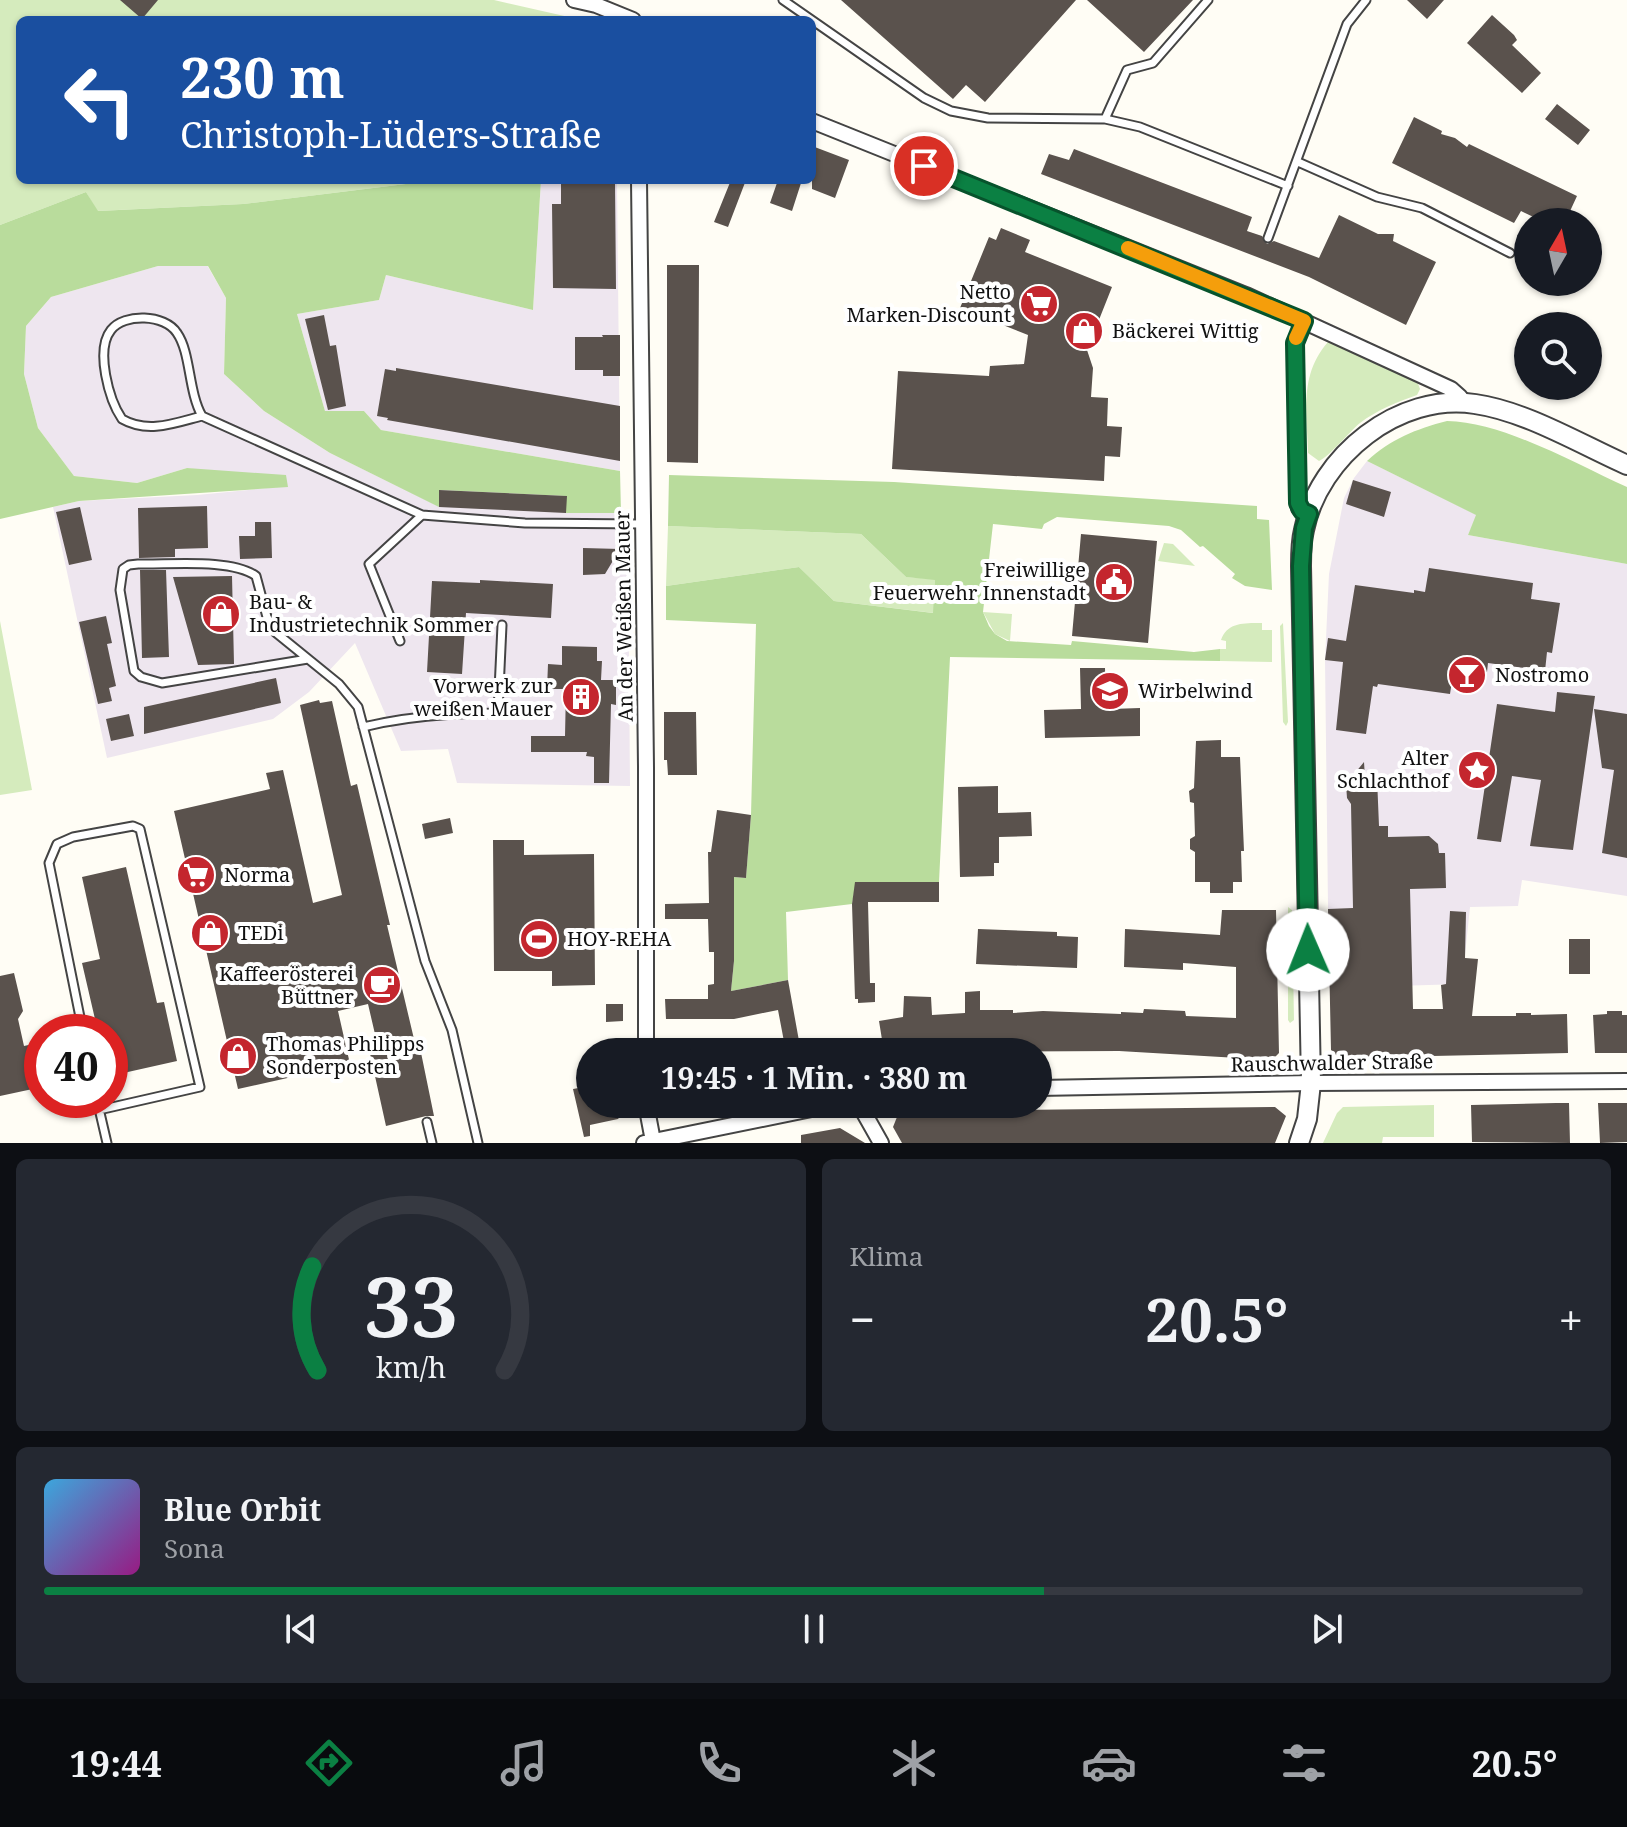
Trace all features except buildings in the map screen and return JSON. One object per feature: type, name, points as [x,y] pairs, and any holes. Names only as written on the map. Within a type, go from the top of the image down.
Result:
[{"type":"street","points":[[574,0],[623,16]]},
{"type":"street","points":[[816,123],[1246,295],[1451,389],[1460,397],[1461,403]]},
{"type":"street","name":"An der Weißen Mauer","points":[[639,184],[646,1038]]},
{"type":"street","points":[[1304,321],[1295,343],[1298,498],[1299,508],[1309,514]]},
{"type":"street","points":[[1299,1143],[1307,1119],[1311,1083],[1301,577],[1301,546],[1309,514],[1333,470],[1357,442],[1371,431],[1410,412],[1443,404],[1487,406],[1627,465]]},
{"type":"street","name":"Rauschwalder Straße","points":[[1052,1088],[1627,1081]]},
{"type":"street","points":[[647,1118],[648,1142],[767,1118]]},
{"type":"street","points":[[867,1118],[881,1143]]},
{"type":"lane","points":[[783,0],[806,16]]},
{"type":"lane","points":[[1105,119],[1127,70],[1153,63],[1208,0]]},
{"type":"lane","points":[[1268,238],[1347,24],[1366,0]]},
{"type":"lane","points":[[816,23],[924,98],[951,111],[988,118],[1105,119],[1140,127],[1288,186]]},
{"type":"lane","points":[[1298,162],[1377,197],[1422,208],[1510,253]]},
{"type":"lane","points":[[202,416],[162,427],[142,427],[122,419],[107,389],[105,345],[108,333],[115,326],[148,318],[168,322],[182,341],[194,401],[202,416],[422,515],[525,523],[644,524]]},
{"type":"lane","points":[[400,641],[369,564],[422,515]]},
{"type":"lane","points":[[308,659],[162,683],[141,677],[134,671],[120,590],[123,569],[138,564],[232,566],[250,572],[256,576],[267,617],[275,632],[339,684],[358,707],[425,961],[452,1030],[478,1143]]},
{"type":"lane","points":[[498,712],[502,625]]},
{"type":"lane","points":[[363,727],[397,718],[498,712],[540,713]]},
{"type":"lane","points":[[79,1014],[49,863],[57,844],[73,837],[126,826],[140,829],[200,1087],[128,1103]]},
{"type":"lane","points":[[101,1118],[107,1143]]},
{"type":"lane","points":[[427,1122],[432,1143]]},
{"type":"shaded area","points":[[541,184],[617,184],[620,471],[381,430],[364,411],[325,411],[297,314],[379,300],[386,275],[533,310]]},
{"type":"shaded area","points":[[207,265],[226,298],[224,374],[264,411],[330,453],[438,506],[439,490],[567,496],[566,513],[621,513],[621,535],[628,536],[630,786],[457,783],[448,749],[401,751],[355,643],[309,692],[273,719],[107,758],[53,507],[79,501],[197,495],[288,486],[187,468],[137,483],[74,476],[38,428],[24,374],[26,326],[51,297],[158,266]]},
{"type":"shaded area","name":"Alter Schlachthof","points":[[1367,461],[1477,515],[1468,535],[1627,564],[1627,896],[1522,880],[1518,906],[1470,907],[1462,984],[1329,988],[1325,660],[1329,574],[1344,498]]},
{"type":"green space","points":[[0,0],[494,0],[564,16],[16,16],[16,184],[406,184],[243,204],[97,211],[86,192],[0,225]]},
{"type":"green space","points":[[406,184],[541,184],[533,310],[386,275],[379,300],[297,314],[325,411],[364,411],[381,430],[620,471],[621,513],[566,513],[566,496],[440,490],[439,507],[330,453],[264,411],[224,374],[226,298],[208,266],[158,266],[51,297],[26,326],[24,374],[38,428],[74,476],[137,483],[187,468],[286,475],[288,487],[79,501],[0,519],[0,225],[86,192],[98,211],[243,204]]},
{"type":"green space","points":[[1337,341],[1417,381],[1420,389],[1417,395],[1367,418],[1319,461],[1308,453],[1307,394],[1312,368],[1319,355],[1328,342]]},
{"type":"green space","points":[[1447,421],[1492,428],[1515,436],[1627,487],[1627,564],[1468,535],[1476,515],[1367,461],[1404,436]]},
{"type":"green space","points":[[669,475],[894,482],[1257,506],[1257,519],[1269,520],[1272,590],[1245,586],[1232,578],[1235,574],[1203,546],[1200,547],[1181,530],[1169,526],[1057,517],[1044,524],[1042,529],[993,524],[983,612],[995,634],[1007,641],[1071,645],[1072,641],[1194,652],[1220,649],[1220,661],[950,657],[939,882],[856,882],[852,904],[786,912],[788,980],[731,991],[734,877],[746,878],[751,815],[756,624],[666,620],[666,586],[799,567],[834,601],[933,613],[935,580],[906,577],[861,534],[668,526]]},
{"type":"green space","points":[[668,526],[861,534],[906,577],[935,579],[934,613],[834,601],[799,567],[666,586]]},
{"type":"green space","points":[[1164,543],[1173,544],[1195,566],[1158,561]]},
{"type":"green space","points":[[983,612],[1012,614],[1010,641],[995,634]]},
{"type":"green space","points":[[0,621],[32,790],[0,795]]},
{"type":"green space","points":[[1262,623],[1262,630],[1272,630],[1272,662],[1220,661],[1220,649],[1226,649],[1226,641],[1221,640],[1228,630],[1237,625]]},
{"type":"green space","points":[[1283,623],[1286,726],[1283,722],[1280,626]]},
{"type":"green space","points":[[1288,907],[1292,910],[1294,1020],[1290,1023],[1288,1020]]},
{"type":"green space","points":[[1434,1105],[1434,1137],[1383,1137],[1382,1143],[1323,1143],[1343,1107]]},
{"type":"slow traffic","points":[[1128,248],[1304,321],[1296,338]]},
{"type":"place","name":"Netto Marken-Discount","points":[[1039,304]]},
{"type":"place","name":"Bäckerei Wittig","points":[[1084,331]]},
{"type":"place","name":"Freiwillige Feuerwehr Innenstadt","points":[[1114,582]]},
{"type":"place","name":"Bau- & Industrietechnik Sommer","points":[[221,614]]},
{"type":"place","name":"Nostromo","points":[[1467,675]]},
{"type":"place","name":"Wirbelwind","points":[[1110,691]]},
{"type":"place","name":"Vorwerk zur weißen Mauer","points":[[581,697]]},
{"type":"place","name":"Alter Schlachthof","points":[[1477,770]]},
{"type":"place","name":"Norma","points":[[196,875]]},
{"type":"place","name":"TEDi","points":[[210,933]]},
{"type":"place","name":"HOY-REHA","points":[[539,939]]},
{"type":"place","name":"Kaffeerösterei Büttner","points":[[382,985]]},
{"type":"place","name":"Thomas Philipps Sonderposten","points":[[238,1056]]},
{"type":"route","points":[[924,166],[1304,321],[1295,343],[1298,503],[1302,511],[1309,514],[1301,546],[1308,950]]}]
